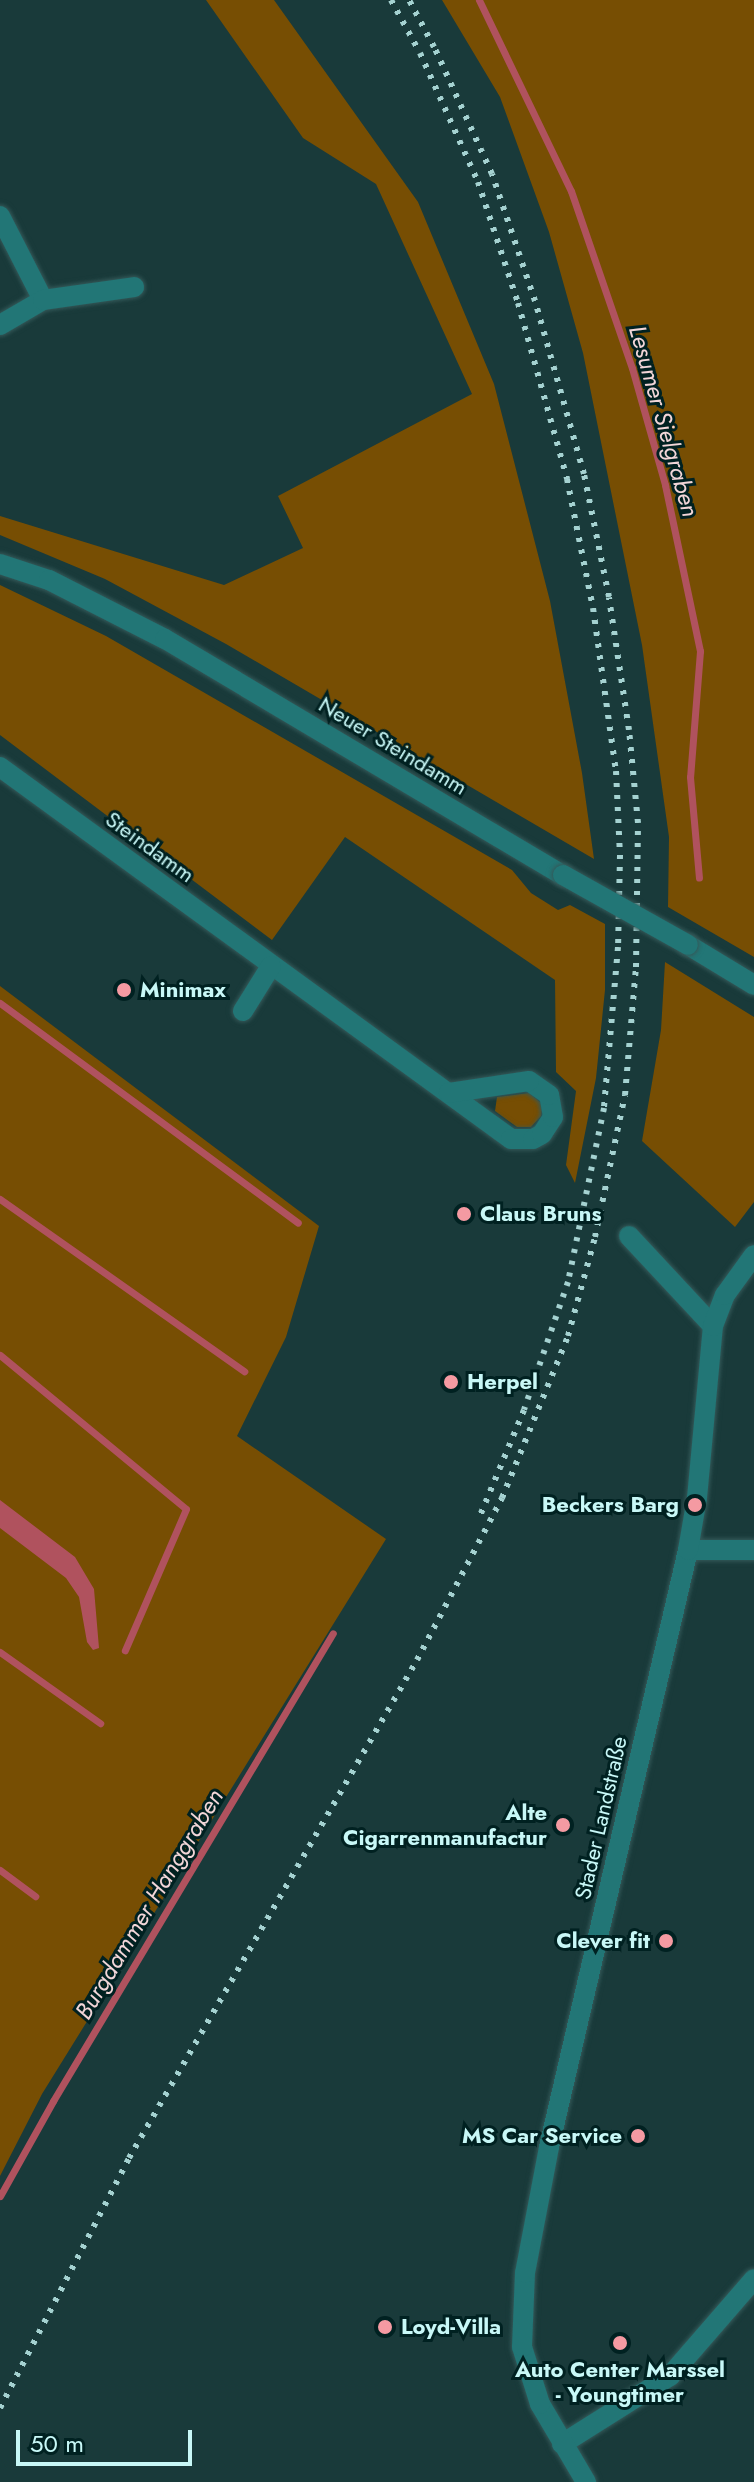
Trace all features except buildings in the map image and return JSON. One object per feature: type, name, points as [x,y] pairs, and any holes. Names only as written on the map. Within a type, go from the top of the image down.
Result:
[{"type":"street","points":[[0,216],[43,300]]},
{"type":"street","points":[[0,325],[43,300],[134,287]]},
{"type":"street","name":"Neuer Steindamm","points":[[0,564],[49,580],[165,639],[754,985]]},
{"type":"street","name":"Steindamm","points":[[0,767],[511,1139],[533,1139],[542,1134],[553,1117],[549,1095],[529,1081],[449,1093]]},
{"type":"street","points":[[243,1011],[271,966]]},
{"type":"street","points":[[629,1236],[713,1326]]},
{"type":"street","name":"Stader Landstraße","points":[[586,2482],[540,2404],[522,2347],[525,2273],[549,2147],[688,1550],[697,1498],[713,1326],[725,1295],[754,1255]]},
{"type":"street","points":[[688,1550],[754,1550]]},
{"type":"street","points":[[562,2444],[670,2376],[754,2279]]},
{"type":"shaded area","points":[[206,0],[274,0],[418,202],[494,384],[550,601],[582,773],[594,859],[226,644],[105,579],[0,535],[0,516],[224,585],[303,548],[278,496],[472,394],[376,184],[303,138]]},
{"type":"shaded area","points":[[442,0],[754,0],[754,957],[668,907],[669,837],[642,645],[583,353],[549,232],[500,97]]},
{"type":"shaded area","points":[[0,585],[106,636],[512,870],[531,893],[558,910],[570,905],[605,924],[605,990],[596,1078],[575,1183],[566,1165],[576,1091],[556,1072],[555,980],[345,837],[272,940],[0,735]]},
{"type":"shaded area","points":[[665,962],[754,1017],[754,1202],[735,1227],[642,1141],[661,1030]]},
{"type":"shaded area","points":[[0,986],[319,1226],[286,1337],[237,1436],[386,1539],[42,2094],[0,2176]]},
{"type":"shaded area","points":[[529,1093],[540,1102],[542,1109],[541,1116],[531,1127],[517,1127],[495,1111],[497,1097]]},
{"type":"shaded area","points":[[0,1500],[75,1557],[94,1589],[99,1648],[93,1650],[87,1642],[79,1597],[66,1578],[0,1528]]},
{"type":"waterway","name":"Lesumer Sielgraben","points":[[479,0],[571,191],[632,368],[665,485],[700,651],[690,777],[699,878]]},
{"type":"waterway","points":[[0,1003],[298,1223]]},
{"type":"waterway","points":[[0,1199],[244,1371]]},
{"type":"waterway","points":[[0,1355],[186,1509],[125,1650]]},
{"type":"waterway","name":"Burgdammer Hanggraben","points":[[0,2196],[53,2101],[333,1633]]},
{"type":"waterway","points":[[0,1652],[100,1723]]},
{"type":"waterway","points":[[0,1870],[35,1896]]},
{"type":"railway","points":[[391,0],[420,53],[478,182],[518,303],[567,479],[593,608],[616,771],[620,855],[618,947],[604,1108],[568,1282],[524,1410],[479,1518]]},
{"type":"railway","points":[[0,2408],[129,2158],[417,1660],[502,1498],[568,1336],[595,1237],[625,1095],[636,967],[638,823],[629,730],[609,597],[584,474],[535,301],[492,174],[409,0]]},
{"type":"place","name":"Minimax","points":[[124,990]]},
{"type":"place","name":"Claus Bruns","points":[[464,1214]]},
{"type":"place","name":"Herpel","points":[[451,1382]]},
{"type":"place","name":"Beckers Barg","points":[[695,1505]]},
{"type":"place","name":"Alte Cigarrenmanufactur","points":[[563,1825]]},
{"type":"place","name":"Clever fit","points":[[666,1941]]},
{"type":"place","name":"MS Car Service","points":[[638,2136]]},
{"type":"place","name":"Loyd-Villa","points":[[385,2327]]},
{"type":"place","name":"Auto Center Marssel - Youngtimer","points":[[620,2343]]}]
